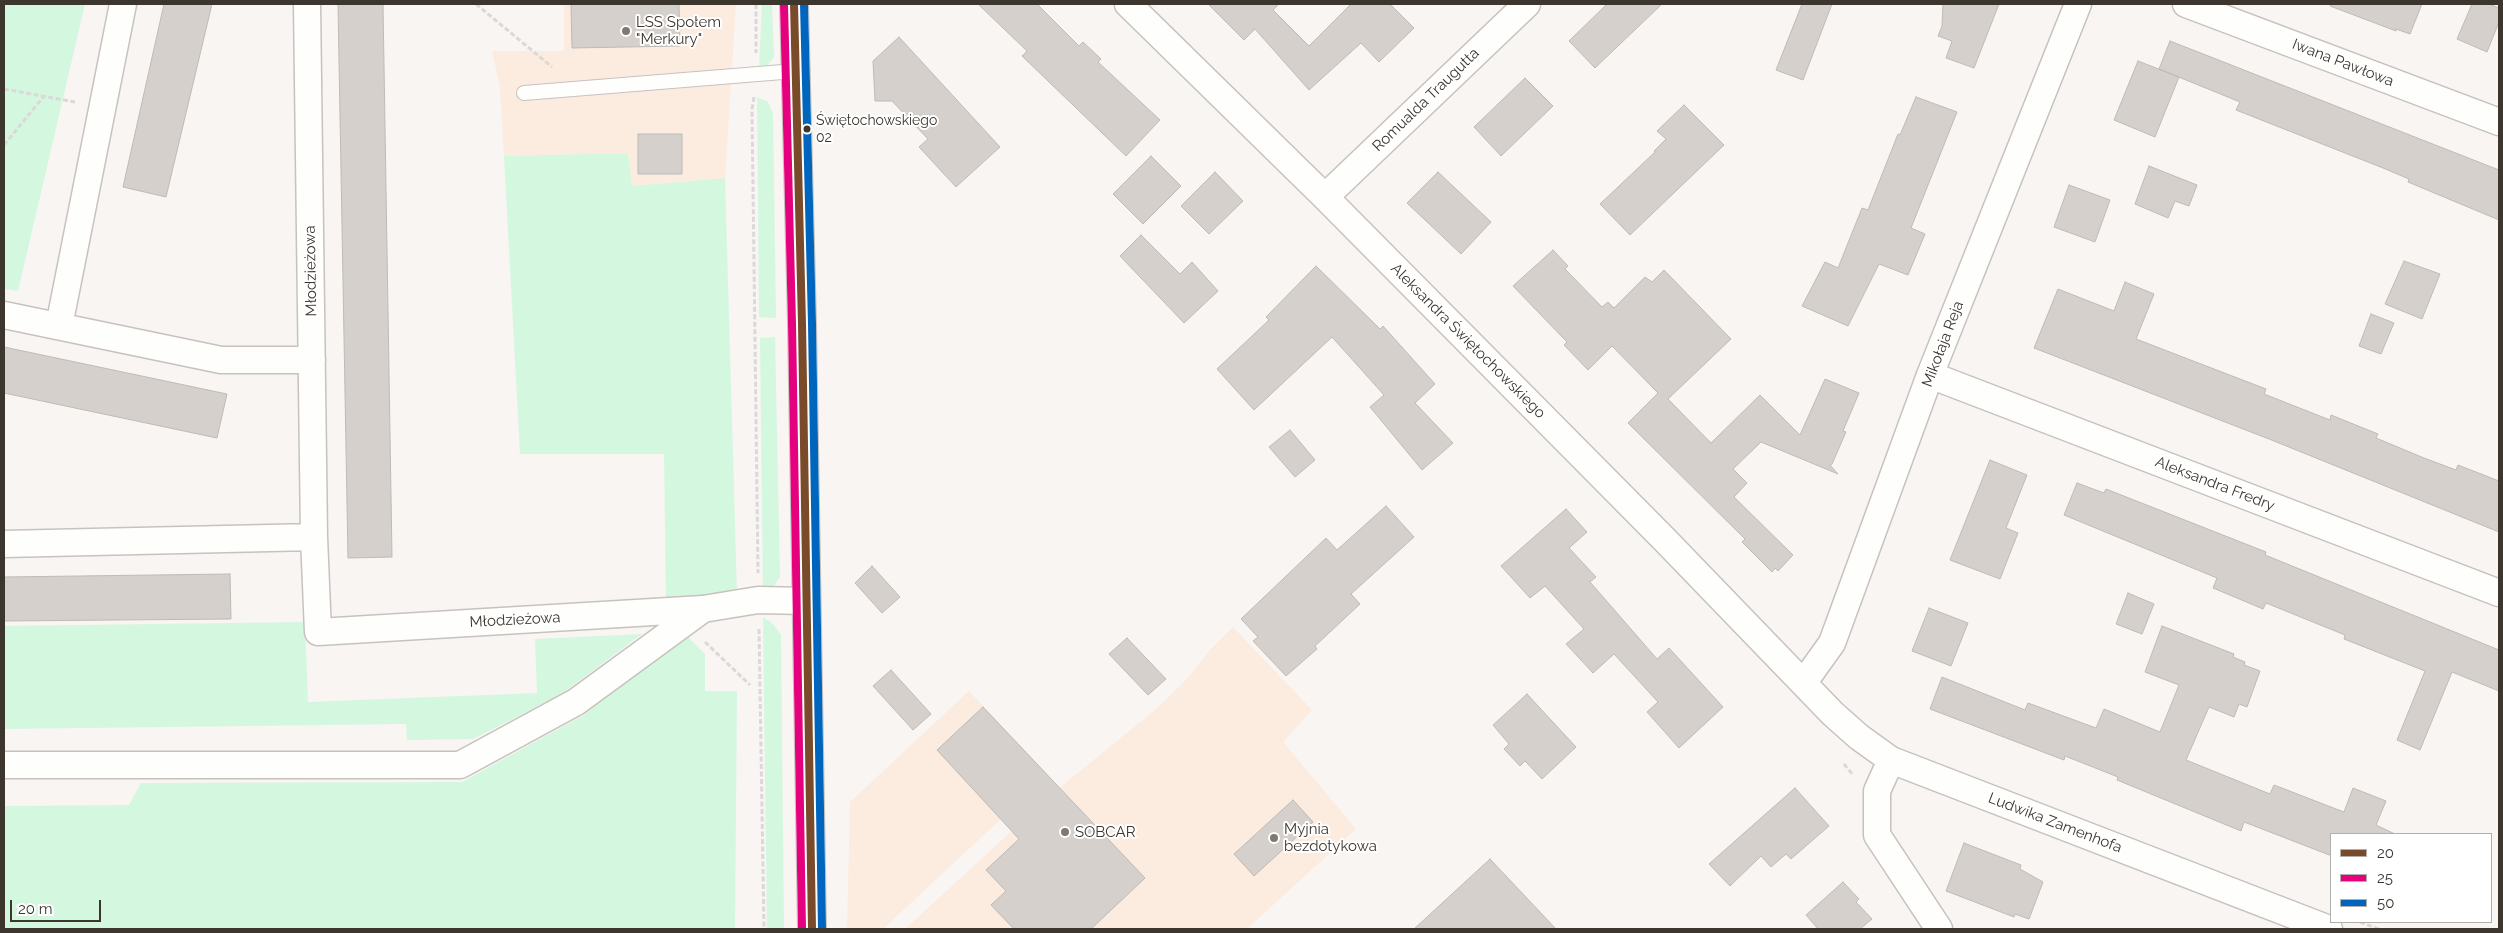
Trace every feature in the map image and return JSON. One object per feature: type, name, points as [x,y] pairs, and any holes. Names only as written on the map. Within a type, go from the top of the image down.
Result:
[{"type":"street","points":[[59,326],[123,4]]},
{"type":"street","name":"Młodzieżowa","points":[[307,4],[314,537],[318,632],[694,615],[758,600],[806,600]]},
{"type":"street","points":[[794,4],[812,929]]},
{"type":"street","name":"Aleksandra Świętochowskiego","points":[[1128,4],[1326,197],[1804,682]]},
{"type":"street","name":"Romualda Traugutta","points":[[1326,197],[1528,4]]},
{"type":"street","name":"Mikołaja Reja","points":[[1804,682],[1832,643],[1930,375],[2078,4]]},
{"type":"street","name":"Iwana Pawłowa","points":[[2186,4],[2499,122]]},
{"type":"street","points":[[4,315],[221,360],[312,360]]},
{"type":"street","name":"Aleksandra Fredry","points":[[1930,375],[2499,593]]},
{"type":"street","points":[[4,544],[314,537]]},
{"type":"street","points":[[4,765],[460,765],[576,702],[694,615]]},
{"type":"street","name":"Ludwika Zamenhofa","points":[[1804,682],[1832,714],[1859,737],[1891,760],[2329,929]]},
{"type":"street","points":[[1891,760],[1877,791],[1877,835],[1940,929]]},
{"type":"lane","points":[[524,93],[758,72],[795,71]]},
{"type":"path","points":[[476,4],[578,88]]},
{"type":"path","points":[[756,4],[758,72],[752,109],[764,929]]},
{"type":"path","points":[[4,89],[103,106]]},
{"type":"path","points":[[4,145],[44,96]]},
{"type":"path","points":[[694,615],[750,685]]},
{"type":"path","points":[[2363,923],[2379,929]]},
{"type":"shaded area","points":[[564,4],[736,4],[725,178],[632,186],[628,153],[504,156],[500,88],[492,51],[564,51]]},
{"type":"shaded area","points":[[1233,627],[1312,710],[1283,742],[1356,829],[1247,929],[905,929],[1052,794],[1155,710],[1186,680],[1210,650]]},
{"type":"shaded area","points":[[969,691],[1048,775],[883,929],[847,929],[850,802]]},
{"type":"green space","points":[[4,4],[85,4],[18,291],[4,289]]},
{"type":"green space","points":[[762,4],[772,4],[774,57],[766,67],[759,67]]},
{"type":"green space","points":[[757,97],[768,102],[773,114],[776,318],[759,317]]},
{"type":"green space","points":[[628,153],[632,186],[725,178],[737,595],[666,599],[664,454],[520,454],[504,156]]},
{"type":"green space","points":[[775,337],[780,576],[773,588],[763,593],[760,338]]},
{"type":"green space","points":[[763,617],[773,624],[781,635],[784,929],[767,929]]},
{"type":"green space","points":[[305,622],[308,702],[537,693],[535,639],[642,634],[560,695],[473,739],[407,740],[406,724],[4,729],[4,626]]},
{"type":"green space","points":[[687,636],[705,654],[705,691],[737,691],[735,929],[4,929],[4,806],[129,805],[141,783],[462,782],[582,716]]},
{"type":"building","points":[[164,4],[212,4],[166,197],[123,187]]},
{"type":"building","points":[[338,4],[383,4],[392,557],[348,558]]},
{"type":"building","name":"LSS Społem \"Merkury\"","points":[[571,4],[679,4],[680,46],[572,48]]},
{"type":"building","points":[[978,4],[1037,4],[1079,46],[1083,42],[1101,59],[1098,62],[1160,120],[1126,156],[1022,56],[1027,51]]},
{"type":"building","points":[[1208,4],[1279,4],[1273,10],[1309,46],[1351,4],[1390,4],[1414,28],[1379,62],[1361,43],[1309,90],[1255,29],[1244,40]]},
{"type":"building","points":[[1607,4],[1662,4],[1595,68],[1569,41]]},
{"type":"building","points":[[1802,4],[1832,4],[1803,80],[1776,70]]},
{"type":"building","points":[[1943,4],[1999,4],[1974,68],[1946,58],[1952,41],[1938,36],[1942,26]]},
{"type":"building","points":[[2331,4],[2422,4],[2410,34],[2396,29],[2396,31],[2330,6]]},
{"type":"building","points":[[2472,4],[2489,4],[2499,8],[2499,22],[2487,52],[2457,39]]},
{"type":"building","points":[[899,37],[1000,147],[956,187],[919,147],[928,139],[892,101],[875,101],[873,61]]},
{"type":"building","points":[[2170,41],[2499,170],[2499,220],[2408,182],[2409,179],[2383,168],[2236,110],[2240,102],[2159,69]]},
{"type":"building","points":[[2138,61],[2179,77],[2155,137],[2114,120]]},
{"type":"building","points":[[1525,78],[1553,106],[1501,156],[1474,127]]},
{"type":"building","points":[[1916,97],[1957,112],[1911,228],[1925,234],[1908,275],[1879,264],[1848,326],[1802,306],[1825,262],[1838,268],[1862,208],[1868,210],[1898,134],[1900,135]]},
{"type":"building","points":[[1684,105],[1724,145],[1630,235],[1600,204],[1655,152],[1666,139],[1657,131]]},
{"type":"building","points":[[638,134],[682,134],[682,174],[638,174]]},
{"type":"building","points":[[1151,156],[1181,186],[1143,224],[1113,194]]},
{"type":"building","points":[[2149,166],[2197,185],[2189,206],[2175,201],[2168,218],[2135,204]]},
{"type":"building","points":[[1215,172],[1243,201],[1209,234],[1181,206]]},
{"type":"building","points":[[1438,172],[1491,222],[1461,254],[1407,203]]},
{"type":"building","points":[[2069,185],[2110,200],[2095,242],[2054,227]]},
{"type":"building","points":[[1141,235],[1180,274],[1192,262],[1218,291],[1184,323],[1120,256]]},
{"type":"building","points":[[1553,250],[1568,266],[1565,269],[1602,307],[1608,302],[1614,308],[1645,277],[1652,282],[1664,270],[1731,339],[1668,399],[1711,443],[1760,395],[1800,435],[1825,379],[1859,393],[1843,431],[1846,432],[1830,465],[1838,474],[1761,442],[1733,469],[1747,483],[1734,497],[1793,555],[1778,571],[1775,568],[1772,572],[1742,542],[1745,539],[1628,423],[1658,393],[1612,346],[1588,370],[1564,345],[1567,342],[1513,286]]},
{"type":"building","points":[[2404,261],[2440,274],[2422,319],[2385,304]]},
{"type":"building","points":[[1316,266],[1380,329],[1383,326],[1435,384],[1415,403],[1453,443],[1422,470],[1370,407],[1384,395],[1332,337],[1254,410],[1217,369],[1269,320],[1266,317]]},
{"type":"building","points":[[2125,282],[2154,294],[2136,339],[2266,389],[2264,394],[2330,420],[2331,415],[2378,434],[2376,438],[2424,458],[2456,470],[2458,465],[2499,481],[2499,532],[2269,439],[2034,348],[2058,289],[2114,311]]},
{"type":"building","points":[[2371,314],[2394,323],[2381,354],[2359,346]]},
{"type":"building","points":[[4,347],[227,394],[217,438],[4,393]]},
{"type":"building","points":[[1290,430],[1315,460],[1295,477],[1269,447]]},
{"type":"building","points":[[1990,460],[2027,475],[2006,528],[2018,533],[2000,579],[1950,560]]},
{"type":"building","points":[[2077,483],[2104,493],[2106,489],[2266,552],[2265,555],[2499,650],[2499,691],[2452,672],[2420,750],[2397,740],[2425,671],[2344,639],[2345,635],[2266,603],[2263,609],[2213,588],[2217,578],[2064,515]]},
{"type":"building","points":[[1386,506],[1414,537],[1351,594],[1360,604],[1315,646],[1317,649],[1286,676],[1253,641],[1258,637],[1241,619],[1326,538],[1337,550]]},
{"type":"building","points":[[1566,509],[1587,532],[1569,548],[1596,577],[1590,582],[1657,659],[1669,648],[1723,707],[1679,748],[1647,712],[1658,702],[1614,654],[1593,673],[1566,644],[1584,629],[1545,586],[1530,598],[1501,566]]},
{"type":"building","points":[[872,566],[900,597],[882,613],[855,583]]},
{"type":"building","points":[[230,574],[231,619],[4,621],[4,577]]},
{"type":"building","points":[[2128,593],[2154,604],[2142,634],[2116,624]]},
{"type":"building","points":[[1929,608],[1968,623],[1951,666],[1912,651]]},
{"type":"building","points":[[2162,626],[2234,654],[2233,657],[2245,662],[2244,665],[2260,671],[2247,707],[2239,704],[2234,717],[2209,707],[2186,760],[2270,794],[2274,785],[2344,812],[2353,788],[2386,801],[2376,825],[2393,833],[2330,833],[2330,855],[2244,822],[2241,831],[2117,780],[2118,777],[2065,756],[2064,760],[1930,709],[1942,677],[2025,710],[2028,703],[2096,728],[2104,709],[2160,732],[2179,685],[2145,672]]},
{"type":"building","points":[[1127,638],[1166,679],[1148,695],[1109,654]]},
{"type":"building","points":[[891,670],[931,714],[913,730],[873,686]]},
{"type":"building","points":[[1527,694],[1576,747],[1542,779],[1525,761],[1520,766],[1504,749],[1509,744],[1493,725]]},
{"type":"building","name":"SOBCAR","points":[[983,707],[1145,878],[1091,929],[1014,929],[991,905],[1006,891],[986,870],[1019,839],[937,750]]},
{"type":"building","points":[[1795,788],[1829,826],[1791,859],[1786,854],[1771,867],[1761,856],[1730,886],[1709,864]]},
{"type":"building","name":"Myjnia bezdotykowa","points":[[1293,800],[1313,822],[1254,876],[1234,854]]},
{"type":"building","points":[[1964,843],[2021,865],[2020,869],[2043,882],[2029,919],[2015,914],[2014,917],[1946,891]]},
{"type":"building","points":[[1490,859],[1556,929],[1414,929]]},
{"type":"building","points":[[1843,882],[1859,899],[1856,902],[1872,919],[1860,929],[1818,929],[1806,915]]},
{"type":"transit line","name":"25","points":[[784,4],[792,324],[802,929]]},
{"type":"transit line","name":"20","points":[[794,4],[802,324],[812,929]]},
{"type":"transit line","name":"50","points":[[804,4],[812,324],[822,929]]},
{"type":"place","name":"LSS Społem \"Merkury\"","points":[[626,31]]},
{"type":"place","name":"Świętochowskiego 02","points":[[807,129]]},
{"type":"place","name":"SOBCAR","points":[[1065,832]]},
{"type":"place","name":"Myjnia bezdotykowa","points":[[1274,838]]}]
